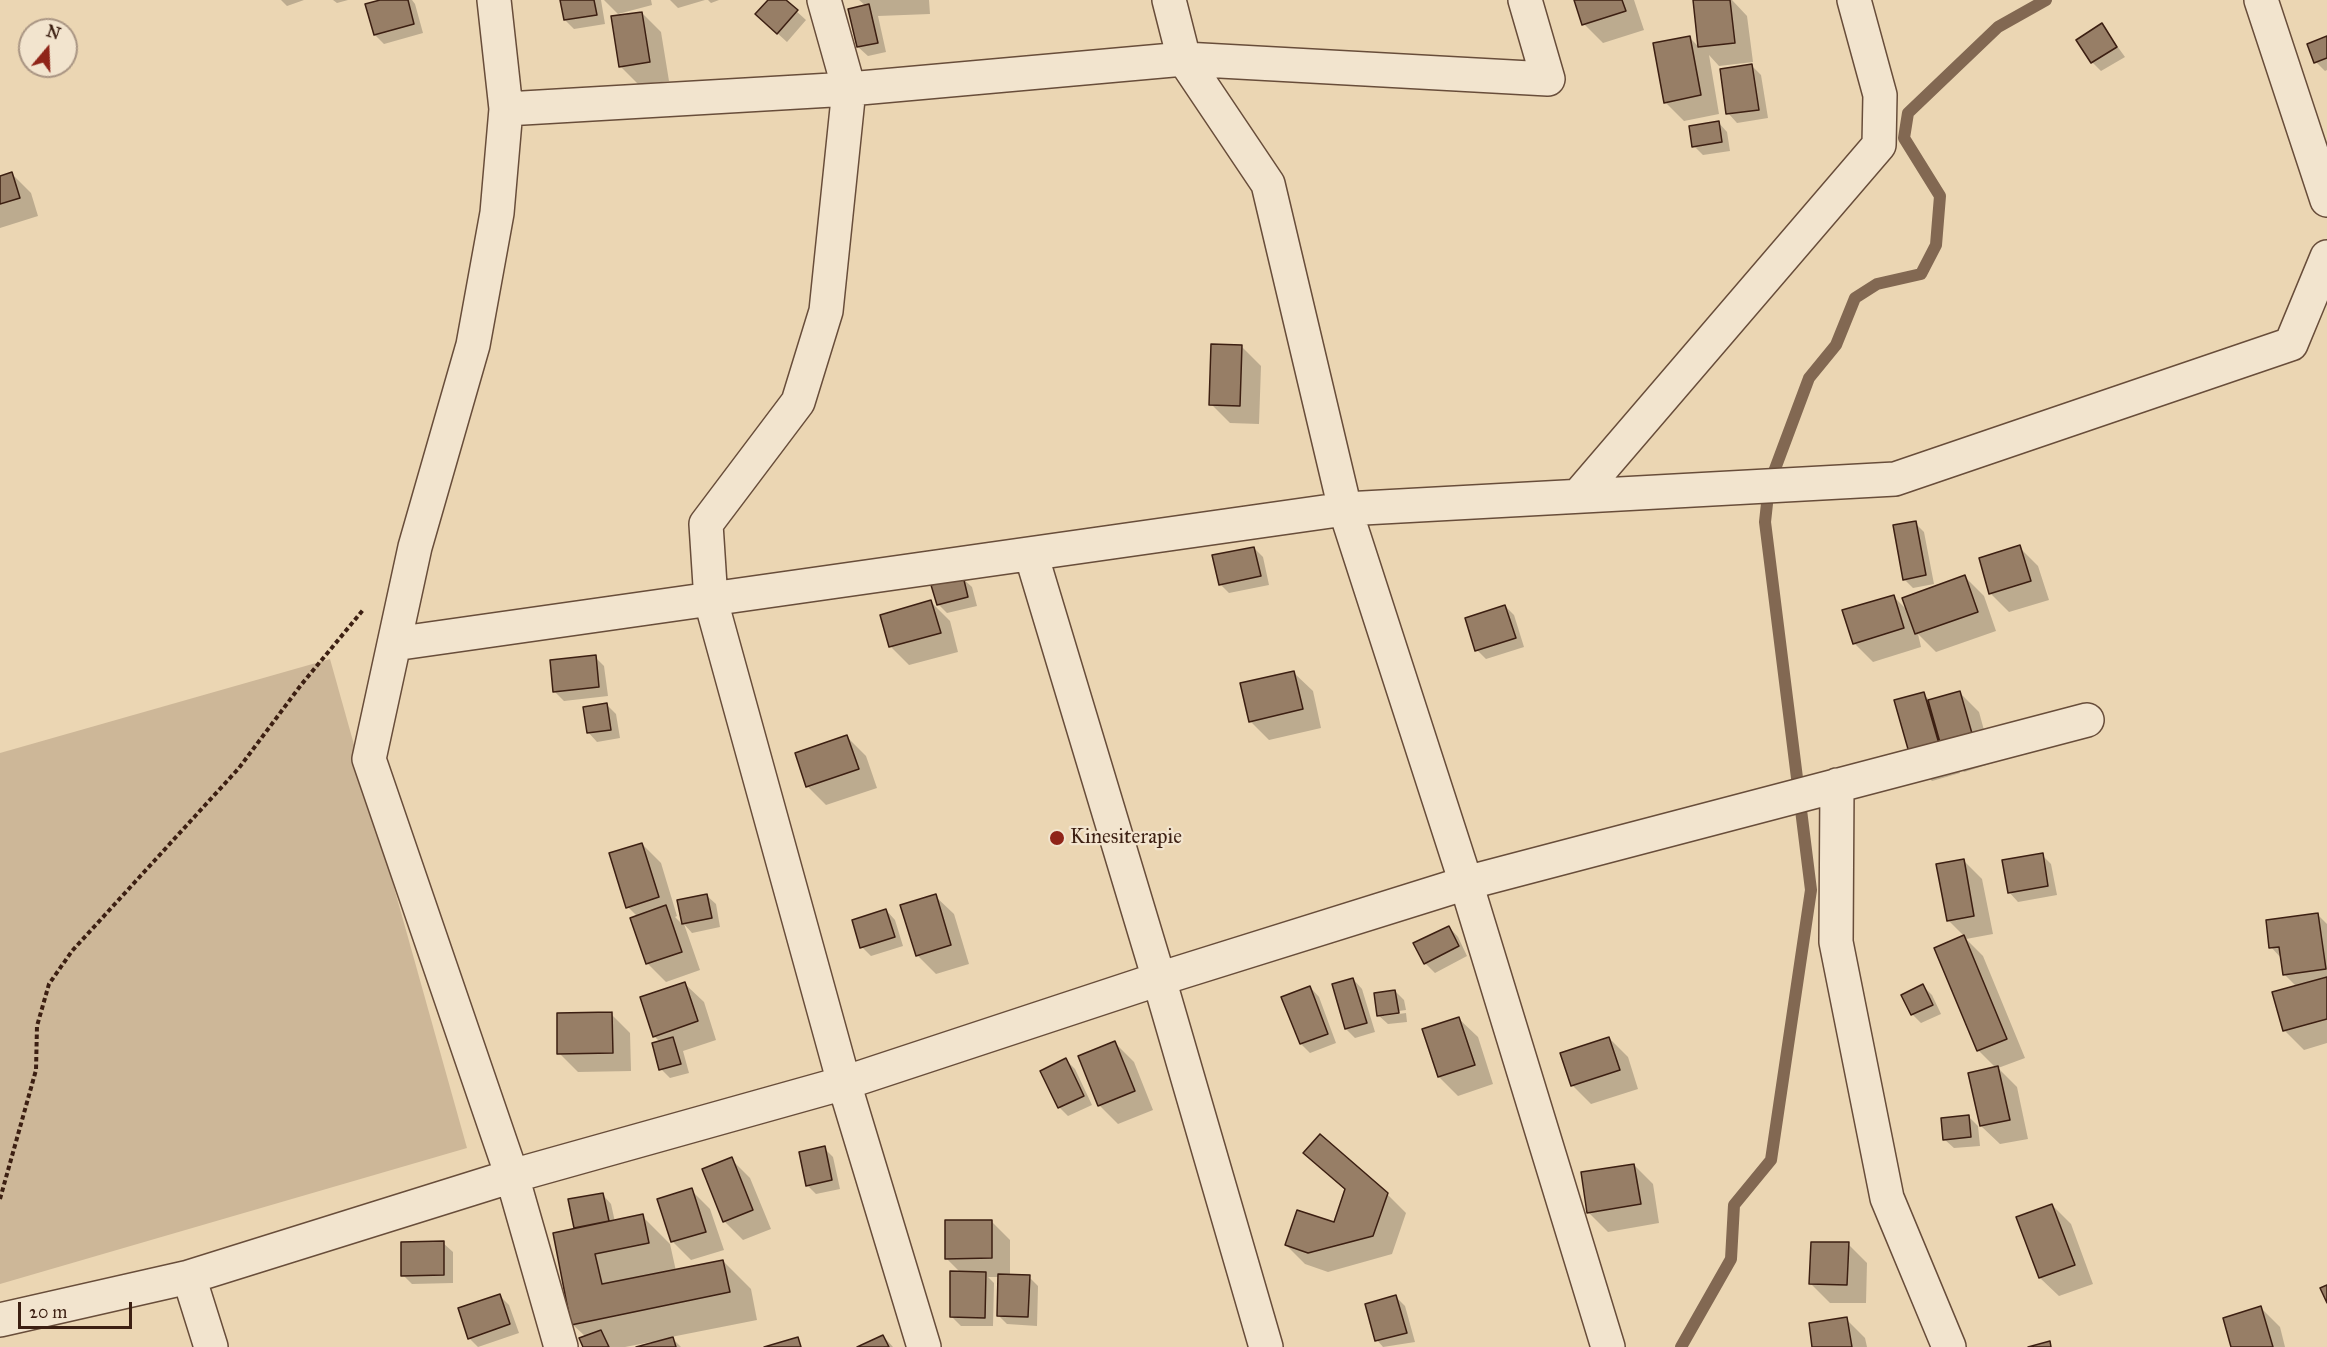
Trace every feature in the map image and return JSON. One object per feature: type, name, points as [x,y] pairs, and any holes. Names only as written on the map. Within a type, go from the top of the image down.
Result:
[{"type":"street","points":[[494,0],[506,109],[497,213],[473,345],[415,547],[369,759],[512,1176],[561,1347]]},
{"type":"street","points":[[824,0],[849,89],[826,311],[798,402],[706,524],[711,601],[844,1083],[924,1347]]},
{"type":"street","points":[[1169,0],[1184,59],[1268,184],[1345,509],[1466,883],[1608,1347]]},
{"type":"street","points":[[506,109],[849,89],[1184,59],[1548,79],[1525,0]]},
{"type":"street","points":[[1578,496],[1879,145],[1880,95],[1854,0]]},
{"type":"street","points":[[2261,0],[2324,181]]},
{"type":"street","points":[[394,644],[711,601],[1345,509],[1895,479],[2291,344],[2327,256]]},
{"type":"street","points":[[1031,554],[1160,979],[1266,1347]]},
{"type":"street","points":[[0,1320],[189,1277],[512,1176],[844,1083],[1160,979],[1466,883],[2087,720]]},
{"type":"street","points":[[1812,792],[1838,953],[1887,1198],[1949,1347]]},
{"type":"street","points":[[189,1277],[211,1347]]},
{"type":"path","points":[[0,1199],[36,1070],[37,1026],[49,984],[72,951],[239,768],[301,685],[369,602]]},
{"type":"shaded area","points":[[330,659],[467,1148],[0,1284],[0,753]]},
{"type":"building","points":[[380,0],[408,0],[414,24],[374,35],[365,4]]},
{"type":"building","points":[[560,0],[594,0],[597,15],[564,20]]},
{"type":"building","points":[[768,0],[786,0],[798,10],[777,34],[755,14]]},
{"type":"building","points":[[1574,0],[1622,0],[1626,11],[1582,25]]},
{"type":"building","points":[[1693,0],[1730,0],[1735,43],[1698,47]]},
{"type":"building","points":[[869,4],[878,43],[857,47],[848,9]]},
{"type":"building","points":[[642,12],[650,62],[619,67],[611,16]]},
{"type":"building","points":[[2102,23],[2117,47],[2091,63],[2076,40]]},
{"type":"building","points":[[1690,36],[1701,95],[1664,103],[1653,43]]},
{"type":"building","points":[[2327,36],[2327,58],[2314,63],[2307,44]]},
{"type":"building","points":[[1752,64],[1759,110],[1726,114],[1720,69]]},
{"type":"building","points":[[1719,121],[1722,142],[1692,147],[1689,126]]},
{"type":"building","points":[[12,172],[20,198],[0,204],[0,176]]},
{"type":"building","points":[[1211,344],[1242,345],[1240,406],[1209,405]]},
{"type":"building","points":[[1916,521],[1926,575],[1903,580],[1893,525]]},
{"type":"building","points":[[2020,545],[2031,581],[1989,594],[1979,558]]},
{"type":"building","points":[[1254,547],[1261,576],[1219,585],[1212,555]]},
{"type":"building","points":[[1965,575],[1978,612],[1915,634],[1902,598]]},
{"type":"building","points":[[963,576],[968,597],[937,605],[931,585]]},
{"type":"building","points":[[1894,595],[1904,628],[1853,644],[1842,610]]},
{"type":"building","points":[[931,600],[941,633],[889,647],[880,615]]},
{"type":"building","points":[[1505,605],[1516,638],[1475,651],[1465,618]]},
{"type":"building","points":[[596,655],[599,687],[553,692],[550,660]]},
{"type":"building","points":[[1294,671],[1303,709],[1249,722],[1240,683]]},
{"type":"building","points":[[1960,691],[1975,744],[1943,753],[1928,700]]},
{"type":"building","points":[[1924,692],[1942,754],[1912,763],[1894,700]]},
{"type":"building","points":[[607,703],[611,730],[587,733],[583,707]]},
{"type":"building","points":[[847,735],[859,769],[806,787],[795,753]]},
{"type":"building","points":[[642,843],[659,897],[626,908],[609,853]]},
{"type":"building","points":[[2043,853],[2048,886],[2008,893],[2002,860]]},
{"type":"building","points":[[1964,859],[1974,916],[1947,921],[1936,864]]},
{"type":"building","points":[[707,894],[712,918],[682,924],[677,900]]},
{"type":"building","points":[[936,894],[951,945],[916,956],[900,905]]},
{"type":"building","points":[[666,905],[682,952],[646,964],[630,918]]},
{"type":"building","points":[[886,909],[895,937],[860,948],[852,920]]},
{"type":"building","points":[[2318,913],[2326,969],[2283,975],[2279,947],[2269,948],[2266,920]]},
{"type":"building","points":[[1449,926],[1459,946],[1424,964],[1413,943]]},
{"type":"building","points":[[1964,935],[2007,1039],[1977,1051],[1934,948]]},
{"type":"building","points":[[2327,977],[2327,1019],[2283,1031],[2272,992]]},
{"type":"building","points":[[1353,978],[1367,1023],[1345,1029],[1332,984]]},
{"type":"building","points":[[685,982],[698,1021],[653,1037],[640,997]]},
{"type":"building","points":[[1923,984],[1933,1005],[1911,1015],[1901,995]]},
{"type":"building","points":[[1310,986],[1328,1034],[1300,1044],[1281,997]]},
{"type":"building","points":[[1395,990],[1399,1013],[1377,1016],[1374,993]]},
{"type":"building","points":[[612,1012],[613,1053],[557,1054],[557,1013]]},
{"type":"building","points":[[1459,1017],[1475,1065],[1438,1077],[1422,1029]]},
{"type":"building","points":[[673,1037],[681,1064],[659,1070],[652,1043]]},
{"type":"building","points":[[1609,1037],[1620,1070],[1571,1086],[1560,1053]]},
{"type":"building","points":[[1115,1041],[1135,1091],[1098,1106],[1078,1056]]},
{"type":"building","points":[[1066,1058],[1084,1096],[1058,1108],[1040,1071]]},
{"type":"building","points":[[1998,1066],[2010,1120],[1980,1126],[1968,1073]]},
{"type":"building","points":[[1969,1115],[1971,1137],[1943,1140],[1941,1118]]},
{"type":"building","points":[[1320,1134],[1388,1193],[1373,1236],[1308,1253],[1285,1245],[1297,1210],[1334,1222],[1345,1189],[1303,1153]]},
{"type":"building","points":[[825,1146],[832,1180],[806,1186],[799,1152]]},
{"type":"building","points":[[732,1157],[753,1210],[723,1222],[702,1169]]},
{"type":"building","points":[[1634,1164],[1641,1204],[1587,1213],[1581,1172]]},
{"type":"building","points":[[692,1188],[706,1232],[671,1242],[657,1199]]},
{"type":"building","points":[[603,1193],[609,1221],[574,1228],[568,1199]]},
{"type":"building","points":[[2052,1204],[2075,1265],[2039,1278],[2016,1217]]},
{"type":"building","points":[[643,1214],[649,1243],[595,1254],[602,1284],[723,1260],[730,1292],[571,1325],[553,1233]]},
{"type":"building","points":[[945,1220],[992,1220],[992,1258],[945,1259]]},
{"type":"building","points":[[444,1241],[444,1275],[401,1276],[401,1242]]},
{"type":"building","points":[[1811,1242],[1849,1242],[1847,1285],[1809,1284]]},
{"type":"building","points":[[950,1271],[986,1272],[985,1318],[950,1317]]},
{"type":"building","points":[[998,1274],[1030,1275],[1028,1317],[997,1316]]},
{"type":"building","points":[[2327,1285],[2327,1303],[2320,1288]]},
{"type":"building","points":[[500,1294],[510,1324],[468,1339],[458,1308]]},
{"type":"building","points":[[1396,1295],[1407,1333],[1375,1341],[1365,1304]]},
{"type":"building","points":[[2261,1306],[2273,1347],[2231,1347],[2223,1318]]},
{"type":"building","points":[[1847,1317],[1852,1347],[1812,1347],[1809,1323]]},
{"type":"building","points":[[601,1330],[609,1347],[583,1347],[579,1338]]},
{"type":"building","points":[[883,1335],[889,1347],[857,1347]]},
{"type":"building","points":[[673,1337],[676,1347],[636,1347]]},
{"type":"building","points":[[798,1337],[801,1347],[764,1347]]},
{"type":"building","points":[[2050,1341],[2051,1347],[2028,1347]]},
{"type":"waterway","points":[[1681,1347],[1731,1259],[1734,1205],[1771,1160],[1811,890],[1765,522],[1769,485],[1809,378],[1836,345],[1855,298],[1877,284],[1921,274],[1936,245],[1940,196],[1904,138],[1908,113],[1998,27],[2046,0]]},
{"type":"place","name":"Kinesiterapie","points":[[1057,838]]}]
